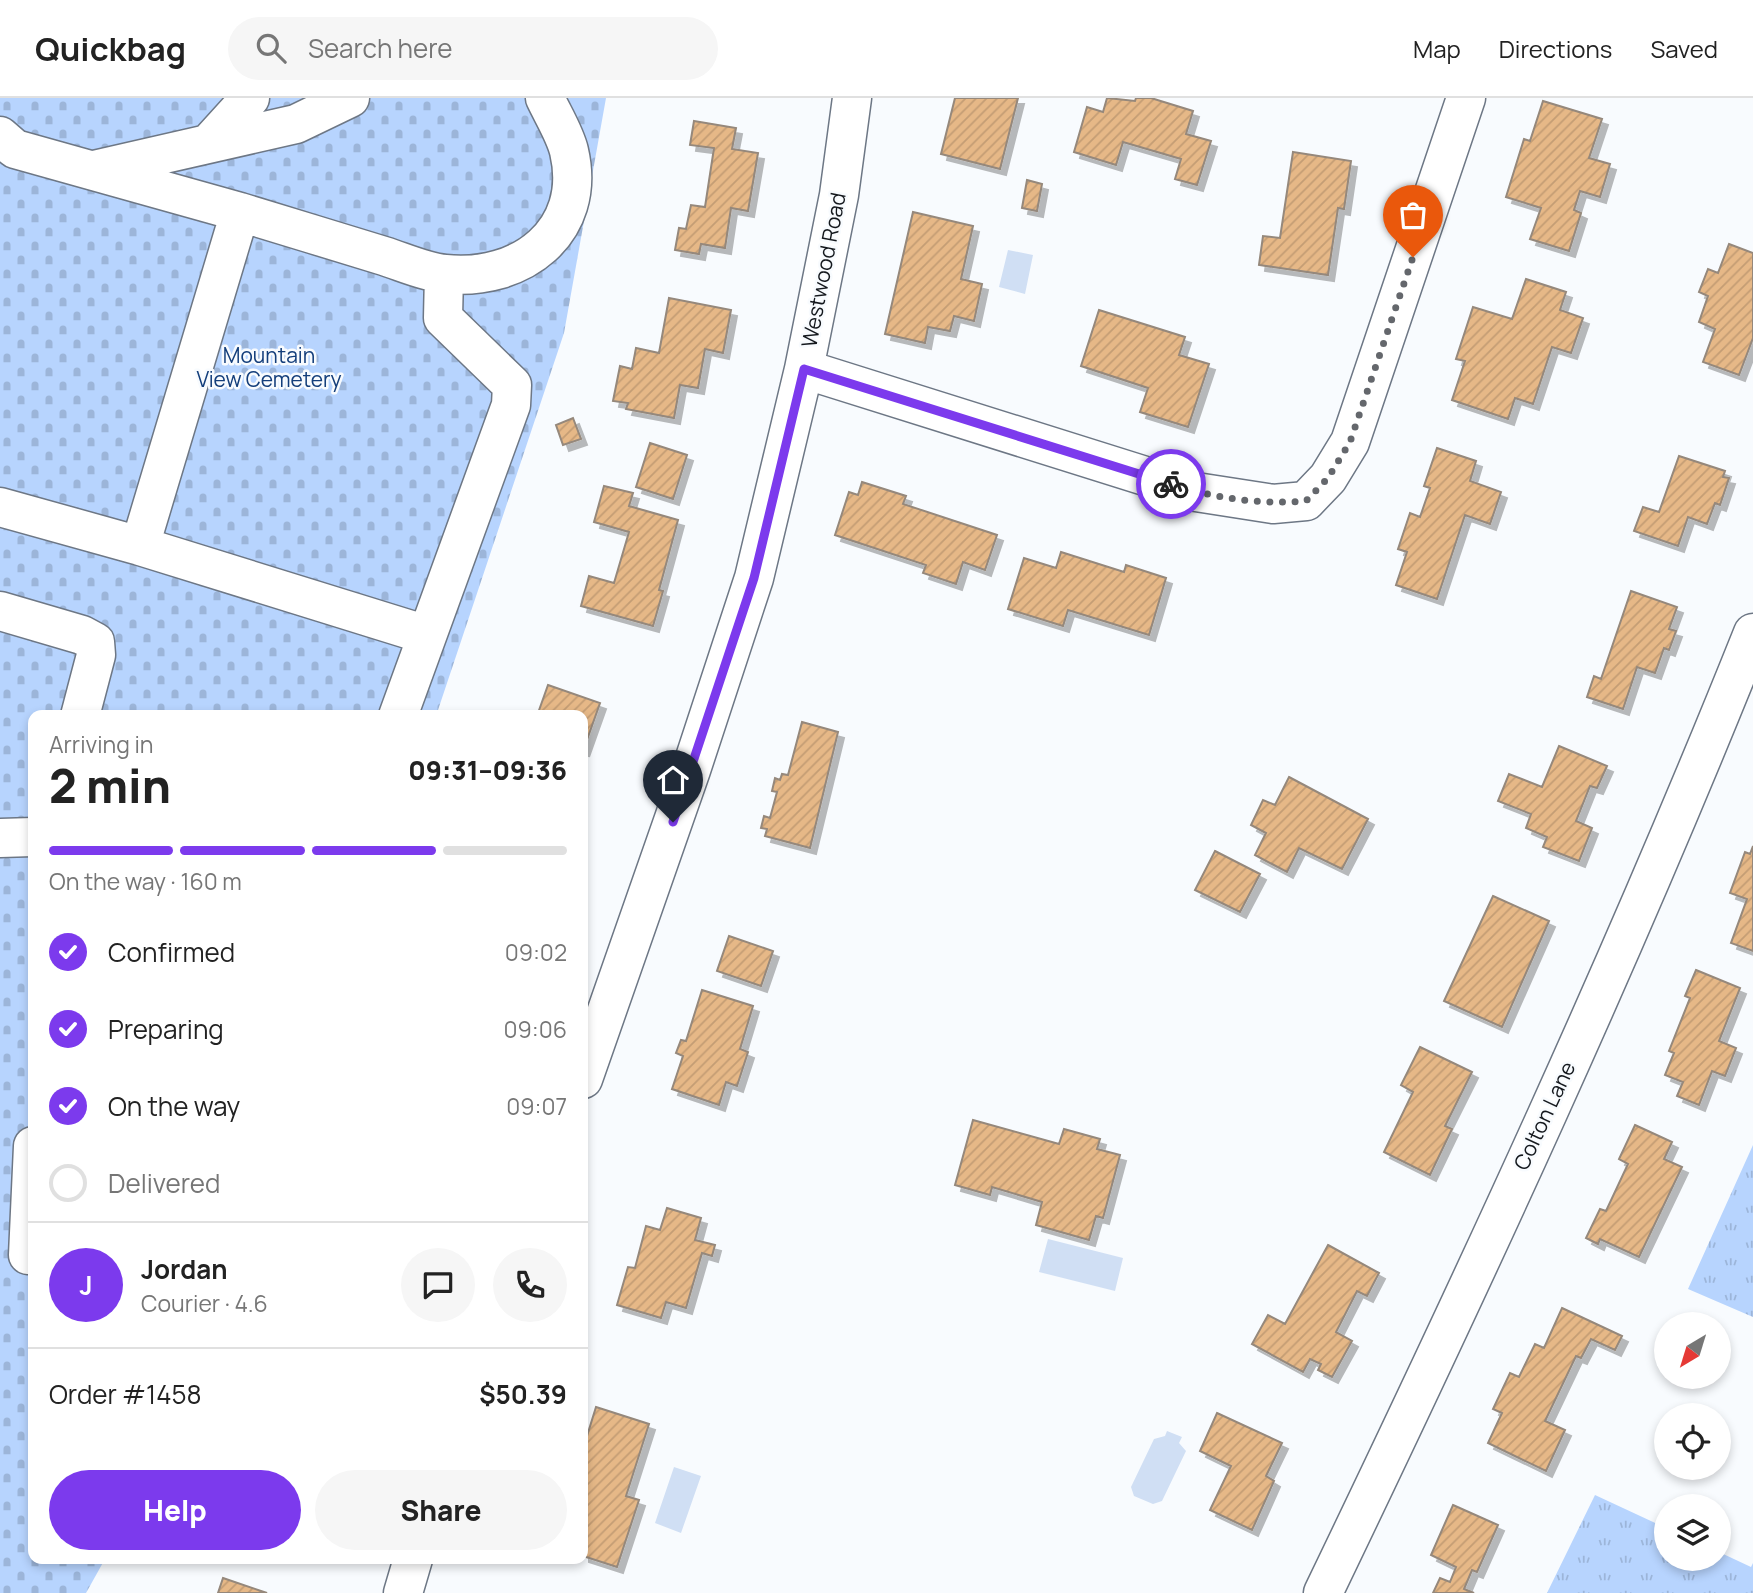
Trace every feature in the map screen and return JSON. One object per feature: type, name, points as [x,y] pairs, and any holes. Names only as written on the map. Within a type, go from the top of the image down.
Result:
[{"type":"street","points":[[210,142],[250,98]]},
{"type":"street","points":[[94,170],[296,124],[350,98]]},
{"type":"street","points":[[5,147],[240,212],[444,274],[489,274],[520,264],[552,239],[567,212],[572,183],[569,150],[545,98]]},
{"type":"street","name":"Westwood Road","points":[[588,1065],[691,771],[754,578],[804,369],[839,195],[852,98]]},
{"type":"street","points":[[804,369],[1196,492],[1273,504],[1306,501],[1328,478],[1350,442],[1457,101]]},
{"type":"street","points":[[140,546],[240,212]]},
{"type":"street","points":[[400,710],[511,405],[512,385],[443,318],[444,274]]},
{"type":"street","points":[[0,507],[140,546],[427,635]]},
{"type":"street","points":[[0,611],[82,635],[95,642],[96,655],[82,710]]},
{"type":"street","name":"Colton Lane","points":[[1323,1593],[1556,1094],[1703,759],[1753,633]]},
{"type":"street","points":[[0,838],[28,837]]},
{"type":"street","points":[[20,1254],[28,1188]]},
{"type":"street","points":[[403,1593],[412,1564]]},
{"type":"green space","name":"Mountain View Cemetery","points":[[0,98],[606,98],[564,333],[438,710],[28,710],[28,1564],[102,1564],[86,1593],[0,1593]]},
{"type":"green space","points":[[1753,1145],[1753,1317],[1688,1289]]},
{"type":"green space","points":[[1595,1495],[1654,1522],[1654,1571],[1731,1571],[1731,1558],[1751,1567],[1753,1563],[1753,1593],[1547,1593]]},
{"type":"shaded area","points":[[1008,250],[1033,255],[1025,294],[999,287]]},
{"type":"shaded area","points":[[1048,1239],[1123,1258],[1115,1291],[1039,1272]]},
{"type":"shaded area","points":[[1167,1431],[1182,1437],[1179,1443],[1186,1451],[1162,1501],[1153,1504],[1134,1496],[1131,1487],[1154,1439],[1165,1436]]},
{"type":"shaded area","points":[[674,1467],[701,1476],[681,1533],[655,1523]]},
{"type":"building","points":[[955,98],[1018,98],[1000,169],[941,154]]},
{"type":"building","points":[[1107,98],[1135,101],[1136,98],[1151,98],[1193,111],[1186,134],[1211,141],[1197,185],[1175,179],[1181,159],[1123,142],[1116,165],[1074,152],[1087,107],[1103,112]]},
{"type":"building","points":[[1543,101],[1602,119],[1589,158],[1610,164],[1600,197],[1580,191],[1574,210],[1581,213],[1569,251],[1530,239],[1541,208],[1506,197],[1524,139],[1530,141]]},
{"type":"building","points":[[694,121],[736,128],[732,149],[758,153],[748,211],[731,208],[725,248],[701,244],[699,254],[675,250],[679,228],[686,229],[691,205],[705,207],[714,148],[690,145]]},
{"type":"building","points":[[1293,152],[1351,161],[1344,209],[1338,208],[1328,275],[1259,265],[1263,236],[1280,238]]},
{"type":"building","points":[[1027,180],[1042,184],[1037,211],[1022,208]]},
{"type":"building","points":[[913,212],[973,226],[961,279],[982,284],[974,321],[954,316],[950,331],[928,327],[925,343],[885,334]]},
{"type":"building","points":[[1729,244],[1753,253],[1753,338],[1739,375],[1703,362],[1715,329],[1699,322],[1708,296],[1699,292],[1708,269],[1718,273]]},
{"type":"building","points":[[1526,279],[1566,292],[1560,310],[1583,318],[1571,353],[1552,347],[1533,404],[1515,398],[1508,419],[1452,400],[1465,361],[1456,359],[1473,307],[1512,319]]},
{"type":"building","points":[[669,298],[731,310],[723,353],[705,349],[698,388],[680,385],[674,418],[626,409],[628,403],[613,401],[620,366],[632,369],[636,348],[659,353]]},
{"type":"building","points":[[1099,310],[1185,337],[1179,355],[1209,364],[1188,427],[1140,412],[1148,388],[1081,366]]},
{"type":"building","points":[[573,418],[581,439],[563,445],[556,425]]},
{"type":"building","points":[[650,443],[687,455],[673,499],[636,487]]},
{"type":"building","points":[[1437,448],[1476,461],[1470,481],[1501,492],[1490,524],[1465,515],[1437,599],[1396,585],[1407,552],[1398,549],[1410,513],[1420,517],[1430,488],[1424,486]]},
{"type":"building","points":[[1679,456],[1725,471],[1723,477],[1729,478],[1720,505],[1715,503],[1707,524],[1688,517],[1678,546],[1634,531],[1643,507],[1659,512]]},
{"type":"building","points":[[862,482],[906,496],[903,504],[997,535],[985,570],[963,562],[956,584],[923,573],[926,565],[835,535],[849,492],[858,495]]},
{"type":"building","points":[[604,486],[633,493],[629,506],[678,520],[659,590],[663,591],[653,626],[581,606],[589,576],[614,583],[629,532],[594,522]]},
{"type":"building","points":[[1061,552],[1124,572],[1126,565],[1166,578],[1149,635],[1068,610],[1063,626],[1008,609],[1024,558],[1056,568]]},
{"type":"building","points":[[1631,591],[1677,607],[1669,629],[1676,631],[1669,650],[1664,648],[1655,673],[1637,667],[1623,709],[1587,697],[1594,676],[1601,679]]},
{"type":"building","points":[[548,685],[600,703],[588,737],[588,710],[539,710]]},
{"type":"building","points":[[802,722],[838,732],[810,848],[765,836],[767,829],[761,828],[764,816],[770,818],[777,792],[772,791],[775,778],[780,780],[782,774],[788,775]]},
{"type":"building","points":[[1559,746],[1607,766],[1597,788],[1590,786],[1576,821],[1592,828],[1579,861],[1543,847],[1547,837],[1526,828],[1531,814],[1498,801],[1509,774],[1542,787]]},
{"type":"building","points":[[1289,777],[1368,819],[1342,869],[1299,848],[1287,872],[1255,855],[1266,833],[1251,825],[1263,800],[1275,805]]},
{"type":"building","points":[[1753,846],[1753,951],[1731,943],[1747,899],[1730,893],[1745,852],[1750,854]]},
{"type":"building","points":[[1215,851],[1260,874],[1240,912],[1195,890]]},
{"type":"building","points":[[1493,896],[1549,921],[1502,1027],[1444,1001]]},
{"type":"building","points":[[729,936],[773,951],[761,986],[717,971]]},
{"type":"building","points":[[1696,970],[1740,988],[1719,1041],[1736,1048],[1725,1076],[1712,1071],[1699,1105],[1677,1096],[1683,1082],[1665,1075],[1674,1053],[1669,1051],[1690,998],[1685,996]]},
{"type":"building","points":[[702,990],[753,1006],[740,1049],[748,1052],[737,1086],[726,1082],[719,1105],[672,1089],[683,1056],[676,1053],[681,1040],[686,1041]]},
{"type":"building","points":[[1420,1047],[1472,1072],[1445,1126],[1452,1129],[1430,1175],[1384,1152],[1413,1092],[1401,1085]]},
{"type":"building","points":[[973,1120],[1059,1144],[1064,1129],[1100,1139],[1097,1149],[1120,1155],[1103,1218],[1096,1216],[1089,1240],[1036,1225],[1042,1202],[992,1187],[990,1195],[955,1185]]},
{"type":"building","points":[[1635,1125],[1672,1142],[1664,1159],[1682,1167],[1639,1257],[1600,1239],[1598,1244],[1586,1238],[1600,1209],[1606,1211],[1628,1164],[1619,1159]]},
{"type":"building","points":[[667,1208],[701,1218],[695,1240],[715,1245],[712,1256],[702,1253],[686,1308],[666,1302],[661,1318],[617,1305],[628,1267],[635,1268],[646,1226],[660,1230]]},
{"type":"building","points":[[1328,1245],[1379,1273],[1367,1296],[1357,1291],[1336,1332],[1352,1341],[1332,1377],[1318,1370],[1321,1364],[1310,1359],[1303,1372],[1252,1344],[1268,1315],[1285,1324]]},
{"type":"building","points":[[1562,1308],[1622,1336],[1615,1350],[1591,1339],[1581,1358],[1576,1356],[1545,1421],[1565,1430],[1546,1471],[1488,1443],[1502,1413],[1493,1409],[1510,1373],[1519,1377],[1535,1344],[1544,1348]]},
{"type":"building","points":[[596,1407],[649,1424],[626,1496],[639,1500],[617,1567],[588,1558],[588,1433]]},
{"type":"building","points":[[1217,1413],[1282,1443],[1266,1476],[1274,1481],[1252,1530],[1210,1510],[1231,1466],[1200,1451]]},
{"type":"building","points":[[1453,1505],[1498,1525],[1477,1572],[1472,1570],[1464,1589],[1474,1593],[1433,1593],[1440,1578],[1450,1582],[1456,1567],[1431,1555]]},
{"type":"building","points":[[223,1578],[267,1593],[218,1593]]},
{"type":"way so far","points":[[1171,484],[1196,492],[1273,504],[1306,501],[1328,478],[1350,442],[1413,257]]},
{"type":"route","points":[[673,822],[754,578],[804,369],[1171,484]]}]
